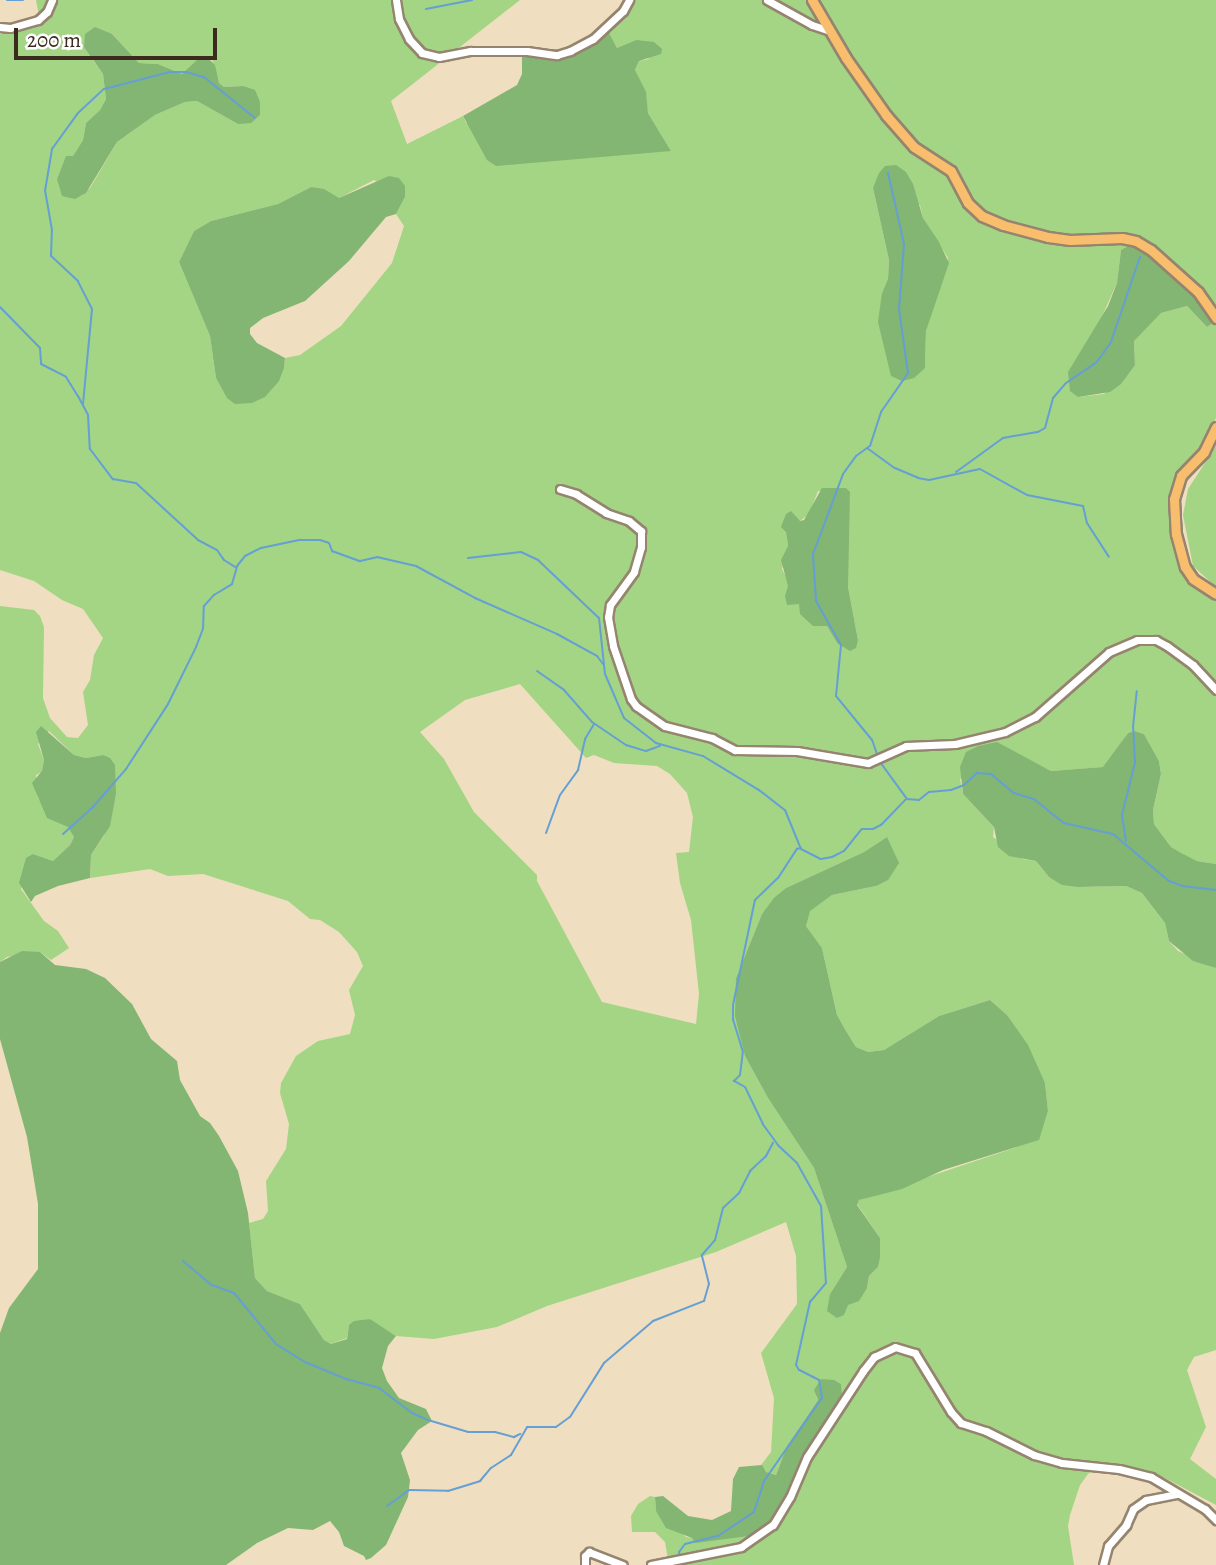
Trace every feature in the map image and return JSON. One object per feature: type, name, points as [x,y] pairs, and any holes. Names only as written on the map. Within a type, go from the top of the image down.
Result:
[{"type":"main road","points":[[812,0],[846,58],[904,136],[914,147],[951,171],[968,203],[982,216],[1048,237],[1136,241],[1151,250],[1198,292],[1216,318]]},
{"type":"main road","points":[[1216,428],[1204,452],[1181,476],[1174,499],[1176,534],[1185,567],[1193,579],[1216,594]]},
{"type":"street","points":[[0,27],[10,28],[38,20],[47,12],[52,0]]},
{"type":"street","points":[[397,0],[399,19],[409,39],[422,53],[439,57],[470,51],[527,51],[557,55],[593,39],[623,11],[629,0]]},
{"type":"street","points":[[767,0],[812,25],[831,31]]},
{"type":"street","points":[[559,489],[576,494],[606,513],[629,521],[641,531],[641,547],[634,572],[610,606],[608,617],[613,646],[631,699],[651,718],[665,726],[712,738],[735,750],[797,751],[868,763],[906,746],[955,744],[1005,732],[1035,717],[1109,652],[1137,640],[1156,640],[1167,646],[1193,665],[1216,690]]},
{"type":"street","points":[[651,1565],[709,1551],[741,1548],[773,1525],[790,1497],[807,1457],[856,1381],[874,1357],[895,1347],[915,1353],[951,1412],[961,1423],[986,1431],[1034,1455],[1062,1463],[1119,1469],[1152,1477],[1205,1509],[1216,1520]]},
{"type":"street","points":[[1103,1565],[1108,1546],[1126,1525],[1133,1509],[1146,1500],[1177,1494]]},
{"type":"street","points":[[585,1565],[584,1556],[589,1552],[623,1565]]},
{"type":"green space","points":[[36,0],[520,0],[391,101],[407,144],[463,116],[466,123],[671,151],[648,113],[645,92],[635,70],[639,61],[649,59],[636,40],[617,48],[604,23],[630,0],[811,0],[895,128],[943,166],[982,218],[1071,243],[1086,244],[1115,239],[1133,243],[1121,250],[1117,283],[1099,323],[1078,397],[1104,394],[1135,365],[1134,341],[1141,330],[1161,313],[1187,306],[1207,327],[1216,321],[1216,418],[1183,478],[1174,504],[1185,570],[1216,597],[1216,864],[1197,861],[1181,854],[1171,847],[1154,824],[1153,810],[1161,774],[1159,761],[1144,734],[1135,731],[1128,733],[1104,767],[1051,771],[1024,757],[960,779],[963,794],[994,827],[993,837],[1023,859],[1036,861],[1049,877],[1078,887],[1126,886],[1142,893],[1165,923],[1169,941],[1178,951],[1216,968],[1216,1350],[1194,1357],[1187,1370],[1206,1427],[1190,1459],[1216,1479],[1216,1505],[1163,1477],[1100,1466],[1088,1474],[1080,1485],[1070,1515],[1068,1526],[1074,1565],[669,1565],[665,1542],[655,1532],[632,1532],[631,1516],[638,1504],[650,1496],[655,1497],[656,1511],[686,1537],[692,1538],[789,1499],[803,1457],[842,1397],[816,1396],[818,1400],[787,1446],[776,1475],[766,1472],[761,1465],[771,1452],[774,1398],[761,1353],[797,1304],[796,1256],[786,1222],[716,1252],[547,1306],[497,1327],[434,1339],[396,1336],[369,1319],[349,1325],[347,1338],[331,1344],[324,1340],[300,1304],[267,1291],[255,1278],[249,1223],[263,1219],[268,1211],[266,1181],[286,1149],[289,1124],[280,1093],[281,1083],[296,1056],[318,1041],[350,1034],[355,1015],[349,990],[363,966],[357,952],[339,932],[320,920],[310,919],[288,901],[203,874],[168,876],[150,869],[90,878],[91,855],[104,836],[116,794],[103,755],[86,758],[74,755],[49,731],[38,744],[44,760],[42,772],[36,775],[38,798],[54,820],[69,827],[74,837],[70,845],[53,861],[33,854],[21,889],[44,921],[58,931],[69,948],[51,960],[40,952],[7,957],[0,962],[0,606],[34,610],[40,616],[44,627],[43,698],[50,718],[67,737],[78,738],[88,725],[83,692],[90,680],[94,655],[103,638],[83,609],[62,600],[34,581],[0,570],[0,34],[40,21]],"holes":[[[112,34],[139,63],[158,64],[182,74],[195,62],[212,59],[219,83],[224,87],[243,86],[260,102],[260,115],[238,124],[197,101],[185,102],[155,115],[117,142],[90,188],[81,196],[57,179],[66,157],[73,156],[83,140],[86,123],[100,110],[106,99],[103,74],[91,58]],[[374,180],[405,197],[396,214],[404,226],[392,263],[341,326],[300,355],[285,358],[284,368],[227,397],[216,378],[210,336],[179,262],[194,231],[211,221],[278,204],[311,187],[339,198]],[[873,188],[920,205],[923,218],[948,258],[926,331],[925,368],[882,293],[888,280],[889,260]],[[818,491],[850,494],[847,529],[848,587],[858,640],[837,643],[827,626],[799,604],[782,569],[788,546],[786,532],[809,514]],[[520,684],[586,758],[594,755],[614,763],[657,766],[670,774],[687,793],[693,817],[689,852],[676,853],[680,883],[691,920],[699,994],[696,1024],[602,1002],[537,881],[537,875],[474,812],[444,759],[420,732],[465,700]],[[887,837],[876,886],[832,895],[809,911],[806,926],[822,948],[837,1015],[856,1047],[868,1052],[884,1050],[939,1016],[990,1000],[1007,1015],[1045,1083],[1048,1111],[1038,1140],[859,1200],[857,1204],[880,1238],[878,1267],[869,1276],[867,1288],[847,1305],[844,1315],[830,1294],[847,1267],[814,1168],[768,1098],[745,1056],[736,978],[762,914],[786,888],[864,852]]]},
{"type":"green space","points":[[818,0],[1216,0],[1216,305],[1146,243],[1066,236],[1002,222],[982,211],[953,167],[917,143],[900,124],[852,59]]},
{"type":"green space","points":[[604,23],[617,48],[636,40],[654,42],[662,49],[661,54],[639,61],[635,70],[646,92],[648,113],[671,151],[496,166],[487,160],[463,116],[517,85],[522,74],[522,50],[567,49],[589,38]]},
{"type":"green space","points":[[95,27],[112,34],[139,63],[158,64],[182,74],[200,57],[206,56],[215,65],[219,83],[224,87],[243,86],[255,90],[260,102],[260,115],[251,123],[238,124],[197,101],[185,102],[155,115],[117,142],[86,193],[75,199],[62,196],[57,179],[66,156],[73,156],[83,140],[86,123],[100,110],[106,99],[103,74],[84,47],[85,34]]},
{"type":"green space","points":[[896,165],[906,172],[913,184],[923,218],[949,263],[926,331],[925,368],[914,378],[902,381],[891,376],[878,322],[882,293],[888,279],[889,260],[873,188],[885,166]]},
{"type":"green space","points":[[389,176],[399,178],[405,186],[405,197],[396,214],[386,217],[349,261],[305,301],[263,318],[250,328],[250,334],[257,343],[285,358],[284,368],[279,381],[265,397],[252,403],[235,404],[227,398],[216,378],[210,336],[179,262],[194,231],[211,221],[278,204],[311,187],[324,189],[339,198]]},
{"type":"green space","points":[[1133,243],[1149,251],[1202,299],[1216,321],[1207,327],[1187,306],[1161,313],[1134,341],[1135,365],[1121,384],[1110,392],[1078,397],[1070,391],[1068,372],[1108,306],[1117,283],[1121,250]]},
{"type":"green space","points":[[1216,446],[1216,587],[1193,566],[1183,515],[1188,489]]},
{"type":"green space","points":[[822,488],[846,488],[850,492],[848,587],[858,640],[856,648],[850,651],[837,643],[827,626],[813,626],[800,614],[799,604],[787,605],[785,596],[788,586],[781,560],[788,546],[786,532],[781,527],[786,514],[791,511],[800,521],[804,520]]},
{"type":"green space","points":[[41,726],[74,755],[86,758],[103,755],[110,758],[115,765],[116,794],[110,826],[91,855],[90,878],[58,886],[35,896],[31,902],[19,883],[26,858],[33,854],[53,861],[70,845],[74,837],[68,827],[47,818],[32,783],[42,771],[44,760],[36,732]]},
{"type":"green space","points":[[1135,731],[1144,734],[1159,761],[1161,774],[1153,810],[1154,824],[1171,847],[1197,861],[1216,864],[1216,968],[1193,961],[1169,941],[1165,923],[1142,893],[1126,886],[1062,885],[1049,877],[1036,861],[1009,856],[998,847],[994,827],[963,794],[960,767],[966,752],[978,746],[997,742],[1051,771],[1103,767],[1128,733]]},
{"type":"green space","points":[[887,837],[899,863],[888,880],[876,886],[832,895],[810,911],[806,926],[822,948],[837,1015],[846,1031],[856,1047],[868,1052],[884,1050],[939,1016],[990,1000],[1007,1015],[1028,1045],[1045,1083],[1048,1111],[1039,1140],[943,1170],[902,1189],[859,1200],[857,1205],[880,1238],[880,1257],[878,1267],[869,1276],[867,1288],[859,1301],[848,1305],[844,1315],[837,1318],[827,1311],[830,1294],[847,1267],[814,1168],[768,1098],[745,1056],[735,1016],[736,978],[762,914],[774,898],[786,888],[864,852]]},
{"type":"green space","points":[[22,951],[40,952],[55,965],[86,969],[105,978],[132,1004],[151,1039],[177,1061],[180,1080],[200,1116],[210,1123],[219,1136],[238,1171],[248,1213],[255,1278],[267,1291],[300,1304],[324,1340],[331,1344],[347,1339],[349,1325],[354,1321],[370,1319],[396,1336],[388,1346],[382,1368],[387,1381],[399,1398],[426,1409],[432,1421],[418,1430],[401,1453],[410,1480],[408,1497],[386,1545],[371,1558],[366,1560],[364,1556],[344,1546],[339,1532],[330,1521],[313,1530],[288,1528],[257,1543],[226,1565],[0,1565],[0,1333],[9,1308],[38,1269],[38,1204],[27,1137],[0,1039],[0,962]]},
{"type":"green space","points":[[821,1379],[834,1380],[841,1384],[842,1397],[803,1457],[789,1499],[763,1530],[749,1536],[695,1543],[692,1538],[666,1528],[656,1511],[655,1497],[663,1496],[688,1516],[712,1520],[731,1511],[733,1479],[739,1467],[762,1465],[766,1472],[776,1475],[787,1446],[818,1400],[814,1390]]},
{"type":"waterway","points":[[7,0],[23,0]]},
{"type":"waterway","points":[[426,9],[472,0]]},
{"type":"waterway","points":[[83,404],[92,309],[78,281],[51,256],[52,230],[45,191],[52,149],[78,113],[104,89],[170,72],[186,72],[204,77],[255,118]]},
{"type":"waterway","points":[[878,757],[872,740],[836,696],[841,645],[816,601],[813,554],[843,474],[856,456],[870,446],[881,412],[908,373],[899,309],[904,244],[888,173]]},
{"type":"waterway","points":[[956,472],[1003,438],[1038,432],[1045,428],[1053,398],[1066,383],[1096,363],[1111,342],[1140,257]]},
{"type":"waterway","points":[[0,307],[40,348],[41,364],[66,377],[88,415],[90,449],[113,479],[136,483],[198,540],[217,550],[224,560],[235,567]]},
{"type":"waterway","points":[[867,448],[895,468],[918,478],[929,480],[980,469],[1027,495],[1083,506],[1087,523],[1109,557]]},
{"type":"waterway","points":[[63,834],[92,808],[126,769],[168,704],[196,647],[203,629],[204,606],[214,595],[232,584],[237,566],[245,556],[261,548],[300,540],[320,540],[329,543],[332,551],[360,561],[377,557],[416,566],[475,598],[557,634],[597,656],[603,664]]},
{"type":"waterway","points":[[468,558],[521,552],[538,560],[599,618],[605,674],[624,718],[656,743],[703,756],[759,790],[785,810],[801,849],[821,859],[832,857],[844,851],[862,829],[873,829],[881,825],[906,799]]},
{"type":"waterway","points":[[537,671],[564,690],[592,722],[626,745],[646,751],[660,746]]},
{"type":"waterway","points":[[1126,841],[1122,815],[1135,763],[1133,727],[1137,691]]},
{"type":"waterway","points":[[546,833],[560,795],[578,770],[585,739],[594,724]]},
{"type":"waterway","points":[[880,762],[907,799],[919,800],[929,792],[951,790],[964,785],[977,773],[991,774],[1014,793],[1034,799],[1064,823],[1113,834],[1169,881],[1183,886],[1216,890]]},
{"type":"waterway","points":[[680,1557],[679,1552],[685,1544],[718,1536],[754,1512],[764,1481],[822,1398],[819,1380],[799,1370],[796,1365],[810,1302],[826,1283],[821,1206],[797,1163],[778,1145],[763,1124],[745,1087],[734,1081],[740,1075],[743,1052],[733,1020],[733,1005],[755,900],[778,878],[797,849],[801,848]]},
{"type":"waterway","points":[[387,1506],[409,1490],[448,1491],[480,1481],[491,1468],[511,1455],[527,1427],[556,1427],[570,1417],[604,1363],[653,1321],[704,1301],[709,1284],[702,1255],[715,1240],[723,1208],[739,1193],[750,1171],[766,1156],[773,1143]]},
{"type":"waterway","points":[[183,1261],[212,1285],[234,1293],[276,1344],[305,1362],[346,1379],[379,1388],[412,1413],[428,1420],[468,1432],[495,1432],[514,1437],[520,1434]]}]
